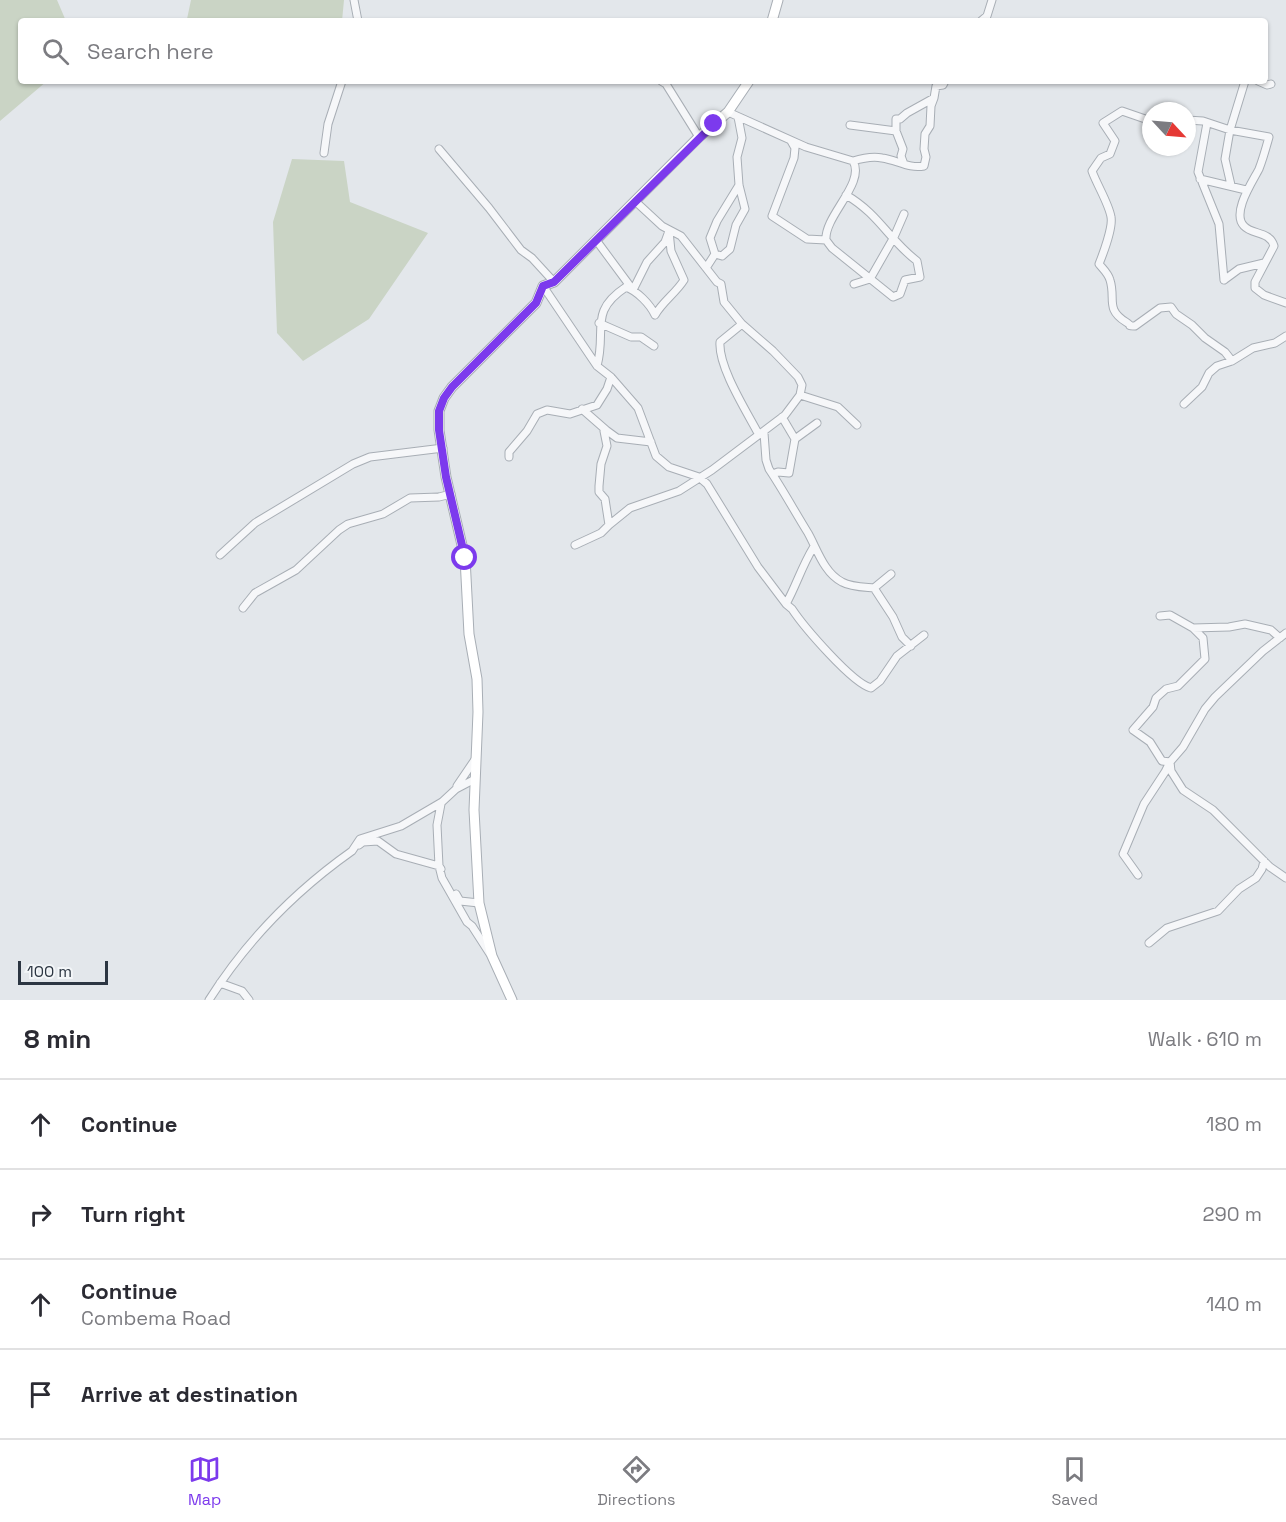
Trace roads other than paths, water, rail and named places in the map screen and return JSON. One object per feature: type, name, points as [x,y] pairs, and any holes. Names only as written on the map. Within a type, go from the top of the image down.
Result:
[{"type":"street","points":[[354,0],[357,18]]},
{"type":"street","points":[[773,18],[778,0]]},
{"type":"street","points":[[985,18],[993,0]]},
{"type":"street","points":[[324,153],[328,124],[341,84]]},
{"type":"street","points":[[666,84],[699,138]]},
{"type":"street","points":[[492,956],[479,903],[474,810],[478,712],[469,634],[465,558],[438,419],[444,398],[452,387],[536,303],[543,286],[554,282],[621,214],[728,112],[746,84]]},
{"type":"street","points":[[728,112],[791,141],[853,161],[866,157],[881,158],[915,168],[924,166],[925,134],[930,126],[931,106],[936,86],[944,84]]},
{"type":"street","points":[[1231,185],[1225,159],[1230,130],[1244,84]]},
{"type":"street","points":[[1265,84],[1271,84]]},
{"type":"street","points":[[904,164],[901,156],[903,149],[896,131],[896,118],[900,119],[934,98]]},
{"type":"street","points":[[1142,118],[1122,111],[1103,123],[1115,141],[1110,154],[1101,158],[1092,171],[1112,219],[1107,234],[1108,243],[1099,264],[1107,273],[1110,281],[1111,307],[1122,321],[1134,326],[1160,308],[1171,307],[1176,314],[1225,352],[1232,361]]},
{"type":"street","points":[[715,254],[722,256],[730,249],[736,225],[745,209],[739,185],[737,157],[742,138],[738,117]]},
{"type":"street","points":[[1196,121],[1269,137],[1258,170],[1246,190],[1240,215],[1242,224],[1273,242],[1272,252],[1255,282],[1255,288],[1264,295],[1286,303]]},
{"type":"street","points":[[1207,123],[1198,172],[1219,225],[1224,280],[1239,269],[1264,263]]},
{"type":"street","points":[[850,125],[896,131]]},
{"type":"street","points":[[791,141],[795,148],[794,158],[772,216],[807,239],[826,240]]},
{"type":"street","points":[[439,150],[521,249],[554,282]]},
{"type":"street","points":[[846,195],[871,212],[903,250],[917,261],[920,277],[905,280],[900,294],[893,297],[832,248],[826,240],[827,229],[855,178],[856,171],[853,161]]},
{"type":"street","points":[[1200,179],[1246,190]]},
{"type":"street","points":[[715,254],[710,238],[717,221],[739,185]]},
{"type":"street","points":[[575,545],[601,533],[630,508],[679,491],[712,470],[782,417],[800,395],[802,385],[798,376],[741,324],[724,302],[721,284],[681,236],[669,231],[635,201]]},
{"type":"street","points":[[854,284],[870,279],[904,214]]},
{"type":"street","points":[[596,240],[633,290],[655,315],[662,303],[671,297],[684,280],[671,251],[669,231]]},
{"type":"street","points":[[633,290],[647,262],[665,242],[669,231]]},
{"type":"street","points":[[706,268],[715,254]]},
{"type":"street","points":[[543,286],[597,366],[611,377],[638,408],[656,456],[669,467],[699,477],[707,484],[758,567],[823,648],[866,687],[871,688],[897,656],[924,634]]},
{"type":"street","points":[[597,366],[601,345],[599,323],[607,303],[626,287],[633,290]]},
{"type":"street","points":[[599,323],[624,335],[641,337],[654,345]]},
{"type":"street","points":[[741,324],[720,342],[719,350],[723,365],[761,434],[766,460],[808,534],[813,548],[832,575],[841,582],[874,588],[891,574]]},
{"type":"street","points":[[1184,405],[1202,387],[1212,369],[1232,361],[1253,348],[1275,343],[1286,336]]},
{"type":"street","points":[[509,457],[509,452],[527,431],[537,414],[548,410],[570,414],[597,405],[611,377]]},
{"type":"street","points":[[800,395],[838,407],[858,425]]},
{"type":"street","points":[[582,409],[617,438],[651,442]]},
{"type":"street","points":[[773,474],[789,473],[795,440],[782,417]]},
{"type":"street","points":[[795,440],[817,423]]},
{"type":"street","points":[[606,430],[604,431],[607,446],[601,464],[599,492],[605,499],[609,525]]},
{"type":"street","points":[[220,555],[255,523],[353,464],[370,458],[442,448]]},
{"type":"street","points":[[243,608],[255,593],[296,570],[348,524],[383,514],[410,498],[451,495]]},
{"type":"street","points":[[786,604],[813,548]]},
{"type":"street","points":[[874,588],[890,611],[902,637],[910,646]]},
{"type":"street","points":[[1160,616],[1170,615],[1193,628],[1203,638],[1205,659],[1178,686],[1166,689],[1156,698],[1153,707],[1133,730],[1150,742],[1162,761],[1170,762]]},
{"type":"street","points":[[1138,875],[1123,854],[1144,804],[1170,762],[1183,747],[1205,709],[1215,697],[1283,636],[1270,630],[1245,624],[1193,628]]},
{"type":"street","points":[[352,851],[360,838],[401,826],[442,802],[456,789],[476,758]]},
{"type":"street","points":[[1170,762],[1171,771],[1183,790],[1213,810],[1264,861],[1286,878]]},
{"type":"street","points":[[456,789],[475,779]]},
{"type":"street","points":[[442,802],[439,806],[437,825],[442,878],[467,922],[492,956],[512,1000]]},
{"type":"street","points":[[209,1000],[220,982],[273,916],[363,842],[378,841],[396,854],[440,866],[460,901],[479,903]]},
{"type":"street","points":[[1149,943],[1167,928],[1218,910],[1239,889],[1256,878],[1264,861]]},
{"type":"street","points":[[220,982],[242,991],[249,1000]]}]
